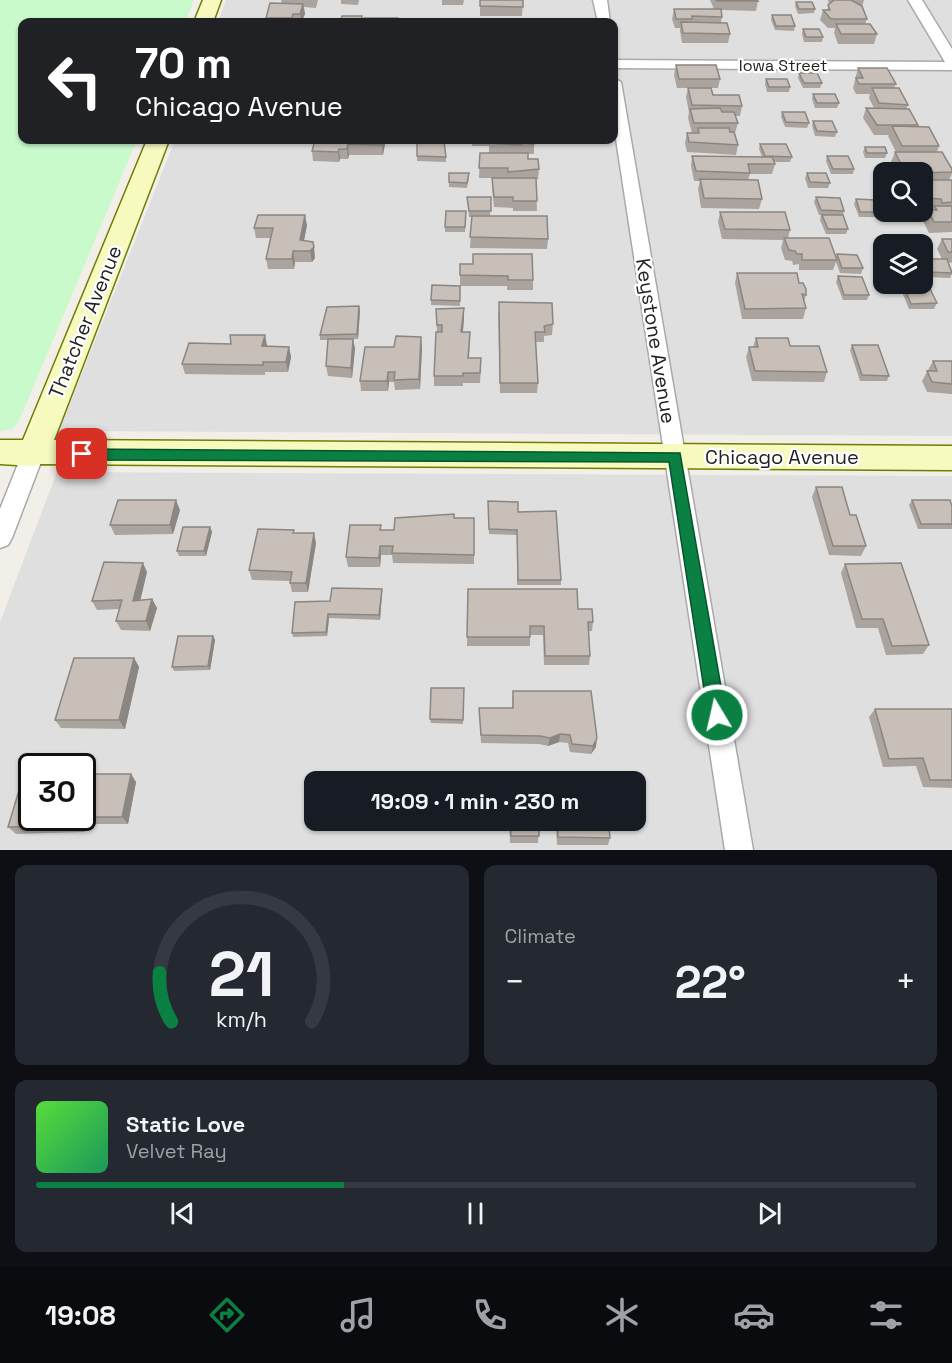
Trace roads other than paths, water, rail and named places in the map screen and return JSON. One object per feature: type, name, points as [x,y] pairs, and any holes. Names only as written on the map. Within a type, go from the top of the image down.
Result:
[{"type":"main road","points":[[205,18],[212,0]]},
{"type":"main road","name":"Thatcher Avenue","points":[[33,454],[156,144]]},
{"type":"main road","name":"Chicago Avenue","points":[[0,452],[952,458]]},
{"type":"street","points":[[600,0],[603,18]]},
{"type":"street","points":[[915,0],[952,61]]},
{"type":"street","name":"Iowa Street","points":[[618,64],[952,66]]},
{"type":"street","name":"Keystone Avenue","points":[[618,107],[739,850]]},
{"type":"street","name":"Thatcher Avenue","points":[[0,538],[33,454]]}]
